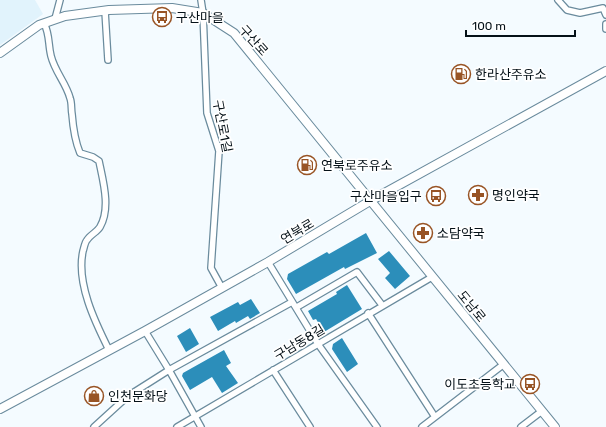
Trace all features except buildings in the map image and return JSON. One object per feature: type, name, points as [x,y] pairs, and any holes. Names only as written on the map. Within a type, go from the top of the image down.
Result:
[{"type":"main road","name":"구산로","points":[[0,53],[39,25],[55,19],[105,11],[172,8],[203,13],[234,33],[370,201]]},
{"type":"main road","name":"연북로","points":[[0,409],[145,331],[268,262],[370,201],[606,71]]},
{"type":"main road","name":"도남로","points":[[370,201],[555,427]]},
{"type":"street","points":[[55,19],[60,0]]},
{"type":"street","name":"구산로1길","points":[[201,0],[203,13],[207,113],[219,151],[211,268],[222,288]]},
{"type":"street","points":[[558,0],[567,10],[580,13],[603,8],[606,16]]},
{"type":"street","points":[[105,11],[108,60]]},
{"type":"street","points":[[44,24],[48,32],[51,57],[54,66],[67,88],[71,100],[74,129],[80,153],[93,157],[99,161],[102,176],[106,197],[104,213],[100,227],[87,239],[83,252],[82,276],[96,323],[109,350]]},
{"type":"street","points":[[606,24],[606,29]]},
{"type":"street","points":[[268,262],[292,302],[297,307],[318,344],[377,427]]},
{"type":"street","points":[[297,307],[356,272],[382,305]]},
{"type":"street","name":"구남동8길","points":[[177,427],[432,276]]},
{"type":"street","points":[[94,427],[128,396],[169,370],[292,302]]},
{"type":"street","points":[[368,313],[435,417]]},
{"type":"street","points":[[145,331],[201,427]]},
{"type":"street","points":[[422,427],[504,364]]},
{"type":"street","points":[[274,370],[310,427]]},
{"type":"street","points":[[521,427],[542,410]]},
{"type":"shaded area","points":[[0,0],[35,0],[43,14],[0,45]]},
{"type":"place","name":"구산마을","points":[[162,17]]},
{"type":"place","name":"한라산주유소","points":[[461,74]]},
{"type":"place","name":"연북로주유소","points":[[307,165]]},
{"type":"place","name":"명인약국","points":[[478,195]]},
{"type":"place","name":"구산마을입구","points":[[436,196]]},
{"type":"place","name":"소담약국","points":[[423,233]]},
{"type":"place","name":"이도초등학교","points":[[530,384]]},
{"type":"place","name":"인천문화당","points":[[94,396]]}]
